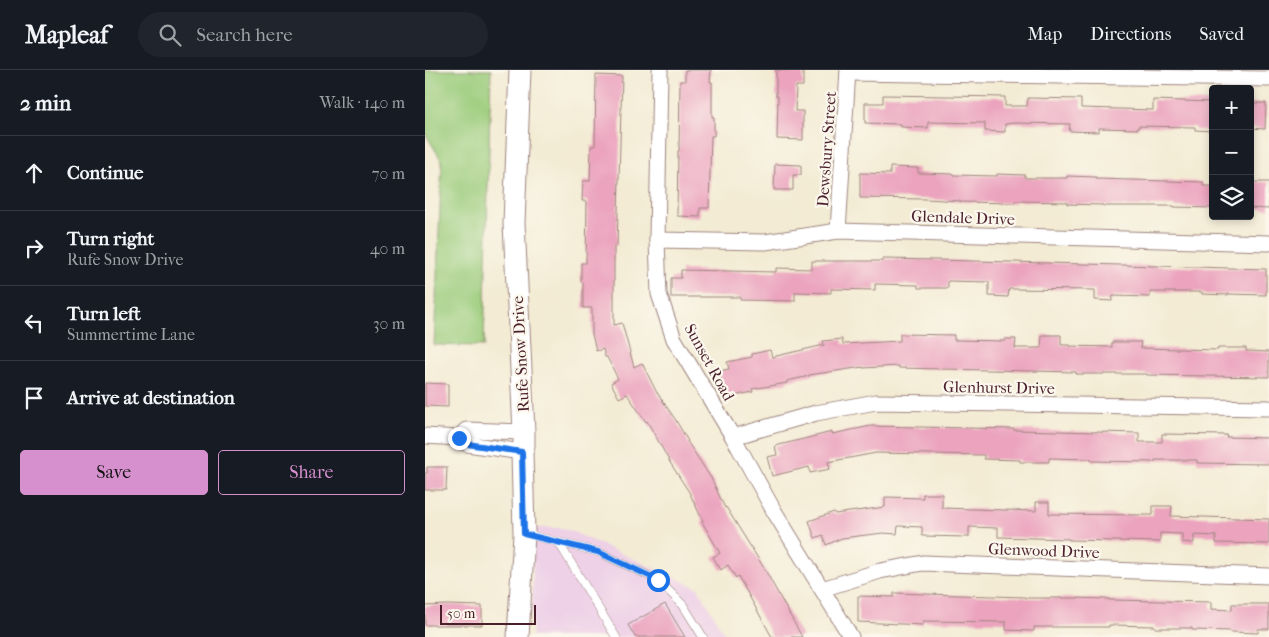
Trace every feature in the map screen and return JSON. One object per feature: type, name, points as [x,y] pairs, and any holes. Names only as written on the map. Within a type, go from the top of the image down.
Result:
[{"type":"main road","name":"Rufe Snow Drive","points":[[518,637],[524,534],[523,442],[514,223],[520,70]]},
{"type":"street","name":"Sunset Road","points":[[660,70],[657,240],[659,294],[674,339],[851,637]]},
{"type":"street","points":[[848,72],[1269,79]]},
{"type":"street","name":"Dewsbury Street","points":[[838,231],[848,72]]},
{"type":"street","name":"Glendale Drive","points":[[657,240],[765,242],[838,231],[1269,243]]},
{"type":"street","name":"Glenhurst Drive","points":[[733,437],[816,413],[876,402],[1269,408]]},
{"type":"street","points":[[425,436],[459,438],[467,444],[523,442]]},
{"type":"street","name":"Glenwood Drive","points":[[822,589],[880,571],[923,563],[1269,576]]},
{"type":"lane","points":[[524,534],[598,552],[658,580],[683,605],[703,637]]},
{"type":"lane","points":[[559,543],[617,637]]},
{"type":"shaded area","points":[[533,528],[564,528],[698,588],[726,637],[532,637]]},
{"type":"green space","points":[[425,70],[491,70],[484,346],[434,345],[442,161],[425,133]]},
{"type":"building","points":[[685,70],[711,70],[710,82],[712,82],[714,136],[711,136],[709,208],[700,208],[700,217],[677,216],[680,81],[685,81]]},
{"type":"building","points":[[776,70],[803,70],[803,86],[796,86],[795,111],[803,111],[803,140],[777,139],[778,96],[776,96]]},
{"type":"building","points":[[596,75],[622,76],[617,246],[614,245],[614,325],[622,323],[634,367],[642,363],[656,391],[711,478],[725,508],[764,568],[802,637],[772,637],[738,576],[736,578],[728,565],[721,570],[713,557],[720,553],[702,522],[689,492],[647,421],[627,394],[619,398],[611,383],[618,379],[607,357],[605,357],[603,349],[596,351],[592,334],[592,308],[583,308],[581,263],[586,263],[587,201],[582,201],[583,181],[590,181],[591,146],[595,146]]},
{"type":"building","points":[[883,95],[1005,97],[1005,106],[1027,106],[1028,98],[1081,99],[1081,108],[1153,110],[1153,100],[1209,102],[1209,131],[1195,130],[1195,127],[1138,126],[1138,129],[1099,128],[1099,132],[1069,131],[1070,124],[1015,123],[1005,124],[1005,132],[985,131],[985,123],[928,122],[928,128],[901,127],[901,124],[865,123],[865,103],[883,103]]},
{"type":"building","points":[[1254,103],[1266,103],[1265,129],[1254,128]]},
{"type":"building","points":[[775,164],[801,165],[801,175],[793,175],[793,190],[774,190]]},
{"type":"building","points":[[890,167],[918,168],[918,173],[953,175],[997,176],[997,174],[1025,175],[1025,178],[1067,178],[1067,176],[1096,177],[1096,179],[1203,182],[1203,186],[1209,186],[1209,208],[1103,206],[1067,204],[1067,202],[960,202],[926,199],[860,198],[860,173],[890,174]]},
{"type":"building","points":[[1254,182],[1269,182],[1269,209],[1254,208]]},
{"type":"building","points":[[883,259],[1266,269],[1266,295],[1150,292],[1150,297],[1113,296],[1112,301],[1095,300],[1095,290],[1009,289],[1008,297],[989,296],[989,282],[948,281],[948,288],[918,288],[918,285],[875,284],[875,290],[831,289],[831,293],[795,292],[795,301],[740,300],[740,297],[671,297],[671,278],[681,278],[681,270],[776,272],[776,268],[812,269],[812,261],[883,261]]},
{"type":"building","points":[[900,334],[954,335],[954,340],[1005,341],[1005,339],[1016,339],[1015,348],[1041,348],[1042,335],[1061,335],[1061,345],[1070,346],[1112,347],[1112,342],[1141,342],[1140,348],[1218,350],[1218,348],[1246,348],[1246,351],[1269,352],[1269,377],[1076,374],[1076,372],[899,368],[899,366],[863,367],[809,375],[787,381],[787,383],[752,389],[753,392],[724,398],[719,371],[729,369],[727,362],[752,357],[752,354],[770,350],[772,357],[824,345],[823,341],[842,339],[843,344],[900,341]]},
{"type":"building","points":[[425,383],[448,384],[448,407],[425,406]]},
{"type":"building","points":[[871,426],[1139,433],[1139,442],[1162,442],[1162,434],[1269,438],[1269,464],[1197,463],[1197,460],[1155,460],[1155,462],[1049,458],[1049,462],[1020,462],[1020,460],[984,459],[984,455],[876,453],[828,462],[830,469],[810,473],[809,467],[772,476],[767,457],[777,455],[775,446],[832,432],[832,434]]},
{"type":"building","points":[[427,467],[447,467],[446,490],[425,490]]},
{"type":"building","points":[[923,494],[942,494],[942,508],[1036,511],[1036,502],[1049,502],[1049,514],[1153,515],[1153,506],[1172,506],[1171,516],[1269,519],[1269,544],[1216,543],[1216,536],[1194,535],[1194,543],[1182,542],[1182,534],[1160,533],[1160,542],[998,537],[998,528],[969,527],[969,537],[922,536],[922,527],[898,526],[897,534],[883,533],[842,538],[826,545],[823,535],[815,538],[809,521],[834,512],[835,514],[885,507],[885,497],[923,498]]},
{"type":"building","points":[[894,593],[1211,602],[1211,609],[1232,610],[1232,604],[1269,604],[1269,629],[1258,629],[1258,633],[1109,625],[1109,627],[1034,627],[1034,631],[1006,630],[1006,622],[923,621],[923,625],[858,622],[858,596],[894,597]]},
{"type":"building","points":[[665,604],[685,637],[635,637],[628,625]]},
{"type":"building","points":[[425,606],[482,606],[482,625],[425,625]]},
{"type":"route","points":[[459,438],[467,444],[522,452],[524,534],[598,552],[658,580]]}]
